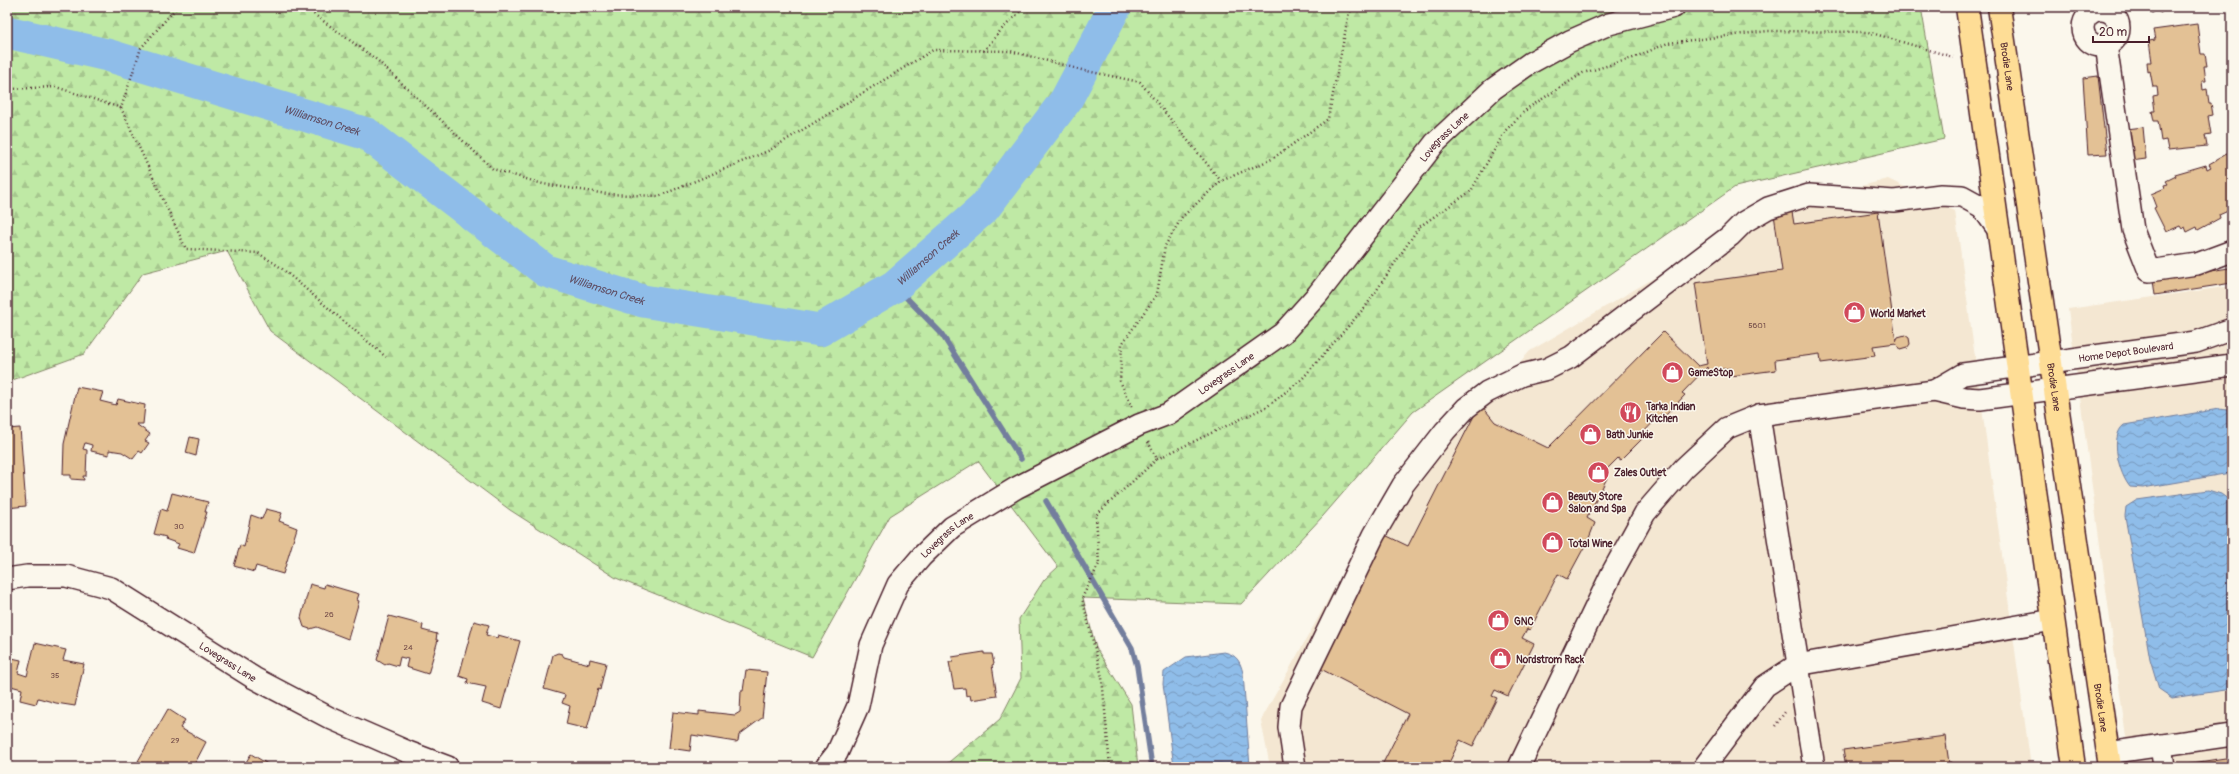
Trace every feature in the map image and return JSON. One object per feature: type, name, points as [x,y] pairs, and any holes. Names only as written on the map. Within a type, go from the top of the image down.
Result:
[{"type":"main road","points":[[1967,7],[1999,231],[2020,394],[2074,767]]},
{"type":"main road","name":"Brodie Lane","points":[[1999,7],[2109,760]]},
{"type":"street","name":"Lovegrass Lane","points":[[826,767],[837,753],[858,706],[870,645],[884,611],[898,584],[922,556],[952,527],[1016,488],[1140,425],[1168,414],[1283,333],[1318,294],[1435,143],[1493,89],[1530,63],[1570,41],[1609,24],[1674,7]]},
{"type":"street","points":[[2090,10],[2084,22],[2084,34],[2092,43],[2106,45],[2132,230],[2149,271],[2197,264],[2232,251]]},
{"type":"street","points":[[1295,767],[1289,727],[1291,706],[1374,535],[1403,485],[1445,431],[1466,408],[1487,392],[1522,375],[1546,369],[1571,356],[1730,236],[1744,222],[1774,205],[1809,195],[1894,201],[1941,195],[1962,196],[1982,207],[1999,231]]},
{"type":"street","name":"Home Depot Boulevard","points":[[1934,391],[1963,374],[2196,342],[2232,329]]},
{"type":"street","points":[[1519,767],[1612,573],[1646,513],[1684,468],[1727,428],[1759,415],[1934,391],[1964,398],[1980,399],[2232,364]]},
{"type":"street","points":[[1759,415],[1814,767]]},
{"type":"street","name":"Lovegrass Lane","points":[[7,579],[27,576],[66,576],[111,588],[268,685],[330,718],[408,752],[448,767]]},
{"type":"street","points":[[1704,767],[1765,686],[1797,665],[2053,620]]},
{"type":"street","points":[[2109,760],[2161,745],[2232,735]]},
{"type":"street","points":[[2161,745],[2164,767]]},
{"type":"path","points":[[177,7],[141,48],[121,108],[186,249],[258,253],[280,266],[386,357]]},
{"type":"path","points":[[304,7],[377,60],[493,169],[543,184],[607,194],[659,196],[768,152],[933,50],[984,52],[1010,51],[1082,70],[1140,82],[1221,181]]},
{"type":"path","points":[[984,52],[1000,30],[1025,7]]},
{"type":"path","points":[[1157,459],[1120,381],[1122,344],[1157,294],[1165,246],[1182,217],[1221,181],[1272,159],[1328,119],[1349,13],[1356,7]]},
{"type":"path","points":[[1110,767],[1102,677],[1082,598],[1099,564],[1096,515],[1157,459],[1268,406],[1302,378],[1366,306],[1419,227],[1471,191],[1505,131],[1528,108],[1583,73],[1633,58],[1668,43],[1768,31],[1868,32],[1956,58]]},
{"type":"path","points":[[7,89],[56,87],[121,108]]},
{"type":"path","points":[[1775,726],[1787,708]]},
{"type":"shaded area","points":[[1888,179],[1955,211],[2031,767],[1270,767],[1261,720],[1365,534],[1530,351],[1770,210]]},
{"type":"shaded area","points":[[2232,286],[2232,767],[2130,767],[2068,309]]},
{"type":"green space","points":[[7,7],[1921,7],[1944,139],[1735,187],[1413,412],[1323,516],[1241,604],[1083,598],[1096,648],[1131,704],[1138,767],[943,767],[1000,719],[1021,678],[1019,619],[1044,580],[1058,567],[978,461],[890,516],[812,657],[616,578],[510,510],[270,331],[227,251],[143,273],[84,354],[7,382]]},
{"type":"water","points":[[2219,409],[2227,410],[2232,417],[2232,471],[2230,473],[2143,488],[2130,487],[2119,465],[2116,446],[2120,430],[2124,425]]},
{"type":"water","points":[[2208,490],[2221,494],[2232,502],[2232,689],[2172,698],[2159,689],[2150,659],[2125,516],[2126,507],[2137,500]]},
{"type":"water","points":[[1224,652],[1237,659],[1241,665],[1243,673],[1250,767],[1174,767],[1163,684],[1164,672],[1186,657]]},
{"type":"building","points":[[2140,7],[2164,7],[2161,13],[2155,10],[2153,13]]},
{"type":"building","points":[[2197,24],[2201,54],[2205,54],[2207,66],[2204,66],[2206,81],[2202,81],[2203,90],[2207,89],[2209,103],[2211,103],[2213,115],[2208,116],[2211,134],[2205,135],[2207,146],[2168,150],[2166,140],[2161,141],[2158,121],[2154,121],[2152,111],[2155,111],[2153,96],[2158,95],[2157,87],[2153,87],[2150,71],[2148,72],[2147,62],[2152,62],[2149,41],[2155,40],[2153,30]]},
{"type":"building","points":[[2098,76],[2107,154],[2088,155],[2083,78]]},
{"type":"building","points":[[2143,127],[2146,159],[2131,161],[2127,129]]},
{"type":"building","points":[[2232,151],[2232,214],[2230,215],[2228,210],[2219,214],[2220,218],[2198,230],[2197,227],[2187,232],[2185,227],[2182,229],[2180,226],[2166,232],[2154,208],[2156,207],[2151,194],[2165,188],[2164,185],[2168,184],[2166,181],[2176,176],[2175,174],[2206,165],[2207,169],[2211,167],[2209,164]]},
{"type":"building","points":[[1792,212],[1794,224],[1878,212],[1896,341],[1898,337],[1905,335],[1909,338],[1910,344],[1907,348],[1900,350],[1896,343],[1873,346],[1875,356],[1821,363],[1820,354],[1775,360],[1776,370],[1731,376],[1730,368],[1708,371],[1707,367],[1682,393],[1685,395],[1665,416],[1662,413],[1639,437],[1642,439],[1621,460],[1618,458],[1601,475],[1607,478],[1587,518],[1595,523],[1589,538],[1567,579],[1558,574],[1530,630],[1527,629],[1522,638],[1534,644],[1508,696],[1495,690],[1492,696],[1497,698],[1473,746],[1460,740],[1447,767],[1381,767],[1408,714],[1317,667],[1383,534],[1408,546],[1477,410],[1482,406],[1495,422],[1548,448],[1663,332],[1698,366],[1707,364],[1695,283],[1782,271],[1774,214]]},
{"type":"building","points":[[2229,268],[2232,283],[2155,295],[2153,280]]},
{"type":"building","points":[[77,387],[103,392],[100,401],[116,405],[118,399],[145,405],[143,424],[136,424],[150,434],[145,441],[149,443],[142,453],[139,451],[133,459],[122,452],[109,450],[109,455],[91,451],[92,445],[85,443],[83,449],[87,450],[86,476],[83,476],[84,480],[71,479],[71,475],[63,475],[64,444]]},
{"type":"building","points":[[20,428],[26,506],[7,508],[7,429]]},
{"type":"building","points":[[190,437],[199,439],[196,456],[186,453]]},
{"type":"building","points":[[172,493],[208,502],[205,512],[207,512],[194,553],[177,548],[179,544],[165,539],[166,537],[154,534],[161,509],[167,511]]},
{"type":"building","points":[[266,509],[282,513],[279,521],[297,528],[283,574],[256,566],[254,572],[234,566],[240,545],[244,547],[251,515],[262,519]]},
{"type":"building","points":[[310,584],[324,588],[325,584],[359,594],[357,600],[359,601],[348,639],[317,627],[310,629],[304,627],[301,618]]},
{"type":"building","points":[[389,616],[423,625],[422,630],[437,634],[436,640],[438,640],[428,674],[406,667],[408,659],[400,657],[398,666],[388,663],[385,665],[377,660]]},
{"type":"building","points":[[474,621],[489,625],[486,635],[497,638],[498,635],[520,641],[501,709],[482,703],[486,687],[467,683],[468,679],[459,676]]},
{"type":"building","points":[[35,643],[66,650],[63,660],[84,664],[75,706],[38,698],[36,704],[20,700],[22,689],[7,685],[7,657],[21,660],[18,673],[27,676]]},
{"type":"building","points":[[984,652],[984,654],[992,654],[994,664],[992,665],[997,696],[971,700],[970,695],[966,696],[965,688],[954,689],[949,662],[953,662],[952,657]]},
{"type":"building","points":[[558,653],[562,654],[564,657],[589,664],[590,659],[606,663],[600,690],[598,689],[587,729],[566,724],[570,706],[562,703],[565,695],[544,689],[553,655]]},
{"type":"building","points":[[746,670],[767,672],[762,718],[739,735],[738,741],[736,742],[692,735],[690,751],[669,748],[673,712],[699,715],[699,711],[735,715],[740,712],[741,691],[743,691]]},
{"type":"building","points":[[168,709],[185,720],[180,728],[206,742],[193,767],[146,767],[147,765],[138,761]]},
{"type":"building","points":[[1945,736],[1949,763],[1952,762],[1952,767],[1846,767],[1843,750]]},
{"type":"building","points":[[251,754],[271,766],[243,767]]},
{"type":"building","points":[[2232,757],[2232,767],[2185,767],[2185,764]]},
{"type":"waterway","name":"Williamson Creek","points":[[7,32],[107,55],[367,134],[546,271],[643,301],[820,330],[895,286],[984,208],[1066,100],[1115,7]]},
{"type":"waterway","points":[[895,286],[941,333],[1021,459]]},
{"type":"waterway","points":[[1046,501],[1132,648],[1137,666],[1152,767]]},
{"type":"place","name":"World Market","points":[[1854,313]]},
{"type":"place","name":"GameStop","points":[[1672,372]]},
{"type":"place","name":"Tarka Indian Kitchen","points":[[1631,412]]},
{"type":"place","name":"Bath Junkie","points":[[1591,434]]},
{"type":"place","name":"Zales Outlet","points":[[1598,472]]},
{"type":"place","name":"Beauty Store Salon and Spa","points":[[1552,502]]},
{"type":"place","name":"Total Wine","points":[[1553,543]]},
{"type":"place","name":"GNC","points":[[1499,621]]},
{"type":"place","name":"Nordstrom Rack","points":[[1501,659]]}]
